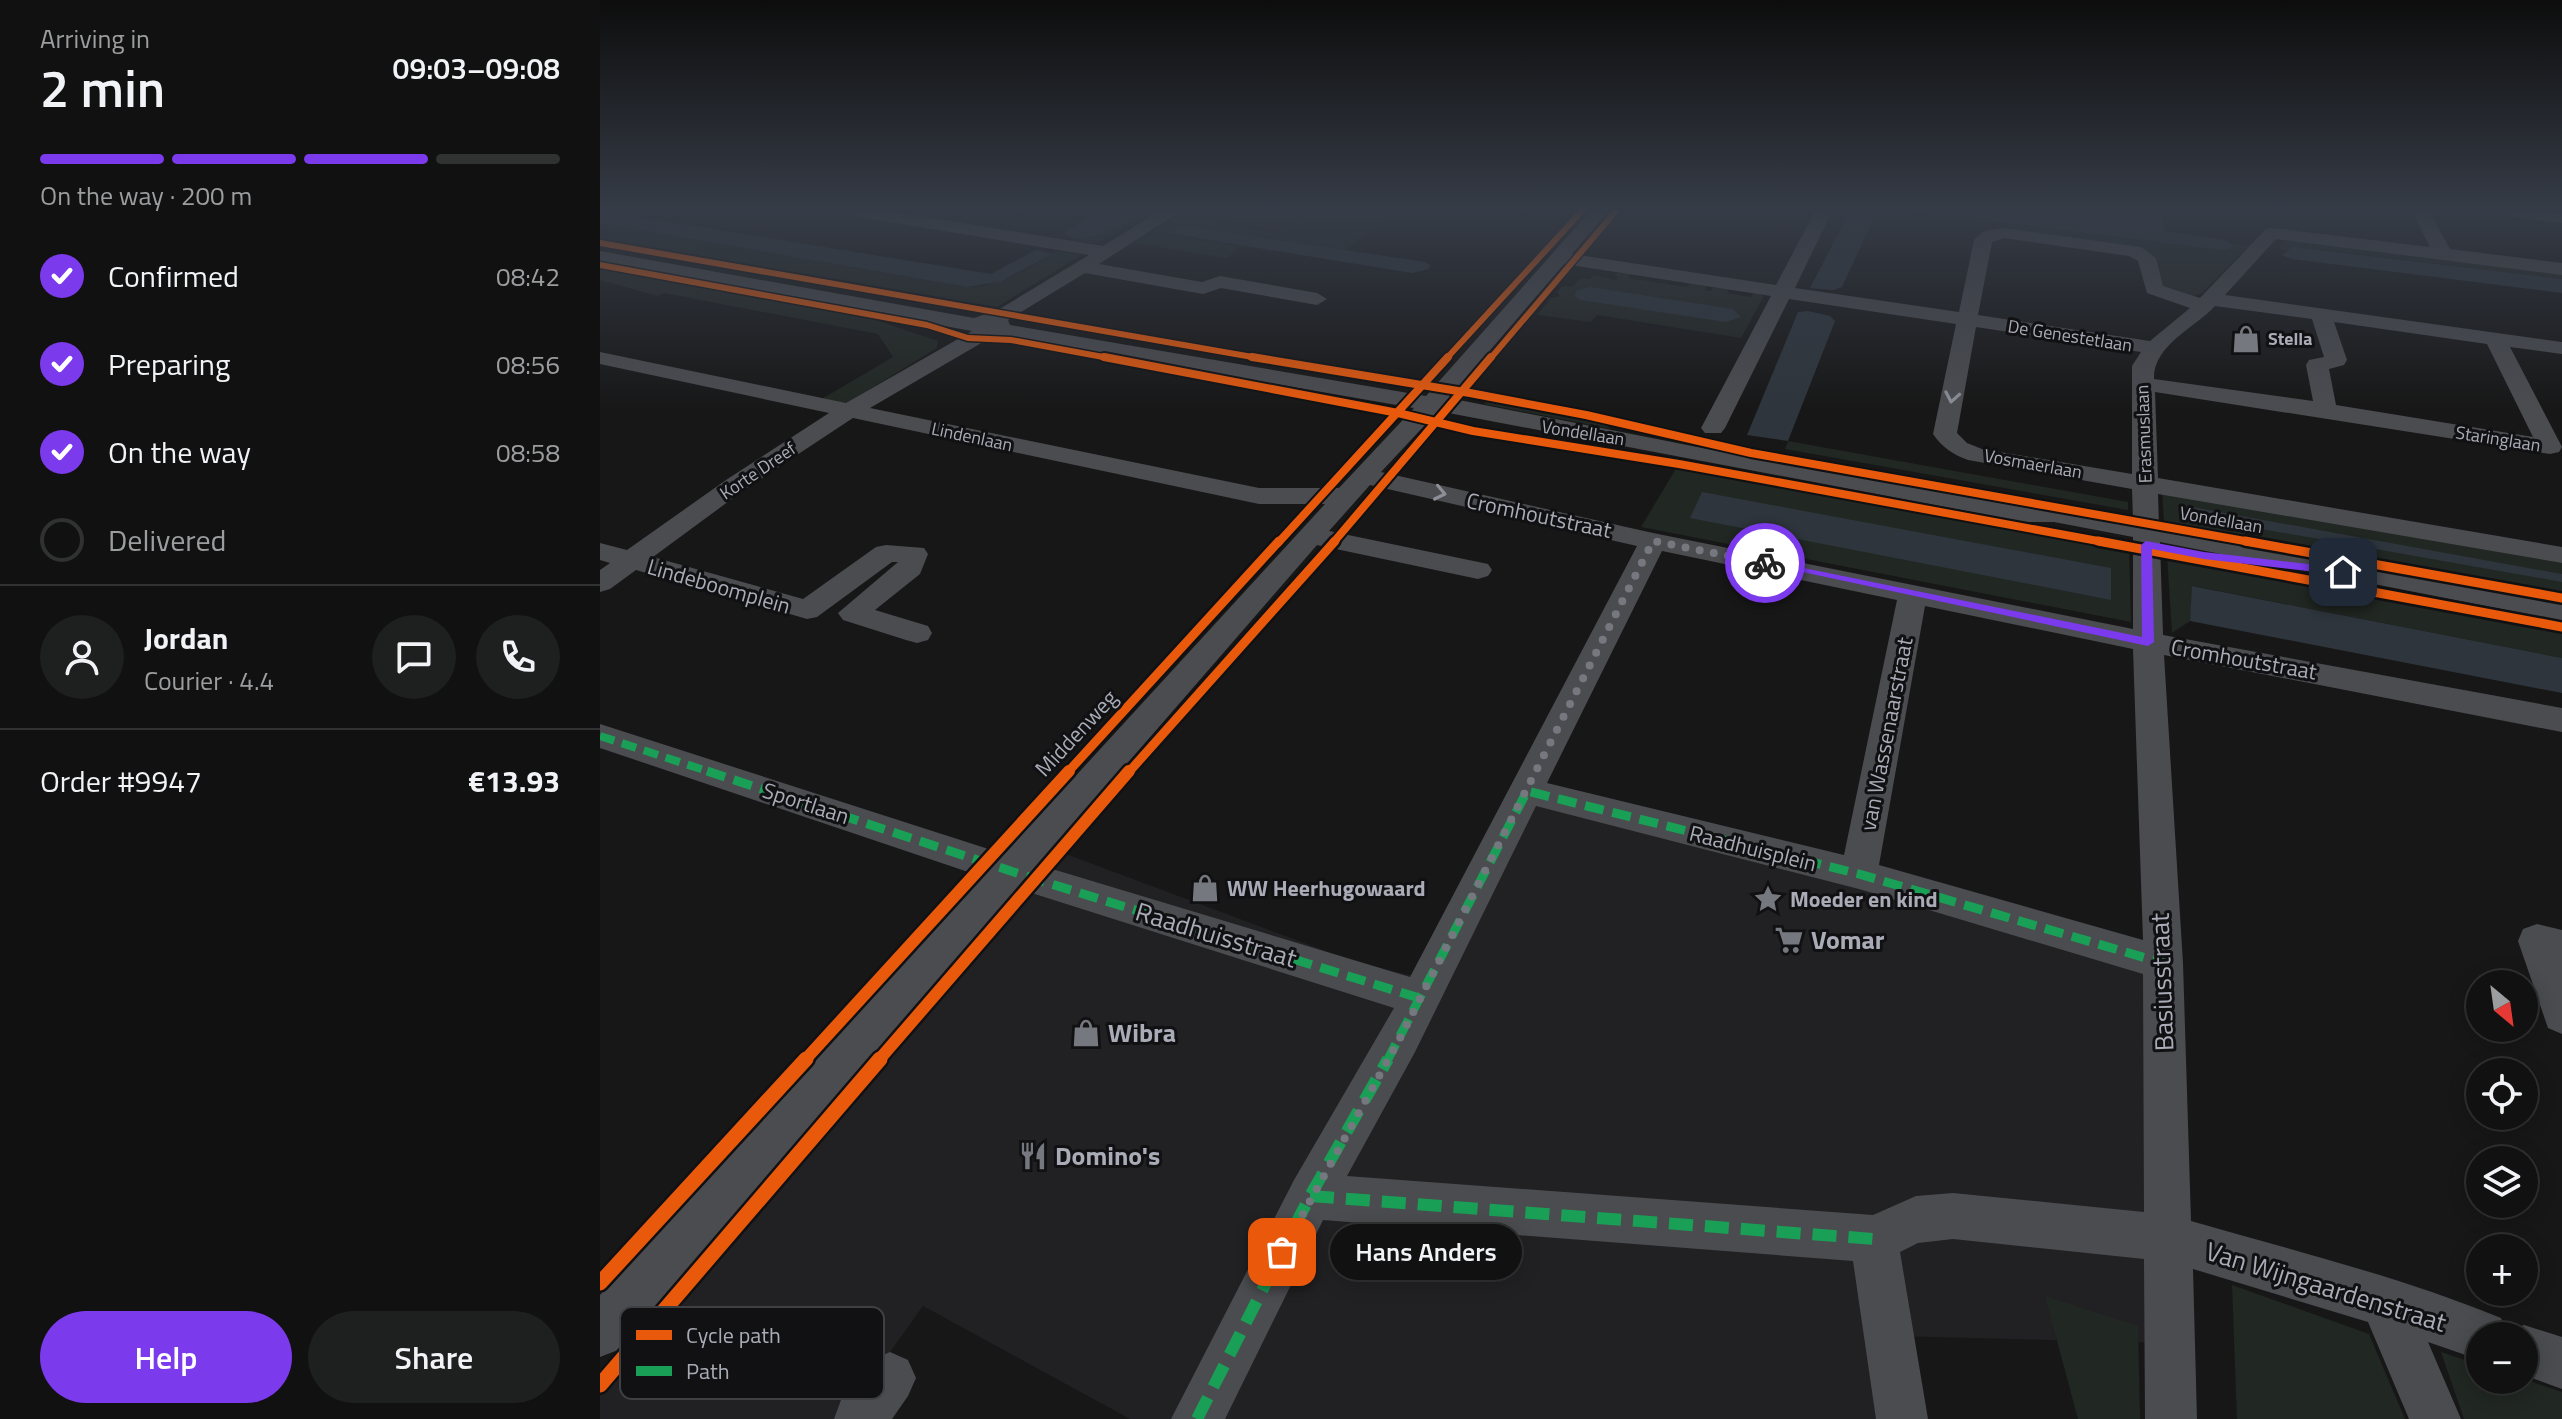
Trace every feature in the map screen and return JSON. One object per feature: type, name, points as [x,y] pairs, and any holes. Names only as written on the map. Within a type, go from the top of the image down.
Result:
[{"type":"street","name":"Vondellaan","points":[[732,277],[1391,399],[1434,402],[2025,514],[2052,525],[2146,538],[2204,556],[2312,566],[2562,612]]},
{"type":"street","name":"Korte Dreef","points":[[600,583],[735,485],[848,411],[1065,277]]},
{"type":"street","points":[[1141,277],[1203,288],[1220,282],[1317,299]]},
{"type":"street","name":"Middenweg","points":[[622,1307],[1542,277]]},
{"type":"street","name":"De Genestetlaan","points":[[1684,277],[2154,348]]},
{"type":"street","points":[[1713,428],[1788,277]]},
{"type":"street","name":"Vosmaerlaan","points":[[1976,277],[1945,434],[1958,448],[1977,455],[2146,484]]},
{"type":"street","name":"Vosmaerlaan","points":[[2151,277],[2154,289],[2207,303]]},
{"type":"street","points":[[2154,348],[2207,303],[2231,277]]},
{"type":"street","points":[[2207,303],[2321,315],[2562,348]]},
{"type":"street","points":[[2321,315],[2336,360],[2317,365],[2326,410]]},
{"type":"street","name":"Staringlaan","points":[[2143,384],[2550,447],[2495,339]]},
{"type":"street","name":"Erasmuslaan","points":[[2146,538],[2143,384],[2144,362],[2154,348]]},
{"type":"street","name":"Lindenlaan","points":[[600,358],[1259,496],[1355,486]]},
{"type":"street","points":[[2146,484],[2562,555]]},
{"type":"street","name":"Cromhoutstraat","points":[[1355,486],[1653,541],[2148,642],[2562,720]]},
{"type":"street","points":[[1312,536],[1478,570]]},
{"type":"street","name":"Basiusstraat","points":[[2146,538],[2163,963],[2171,1419]]},
{"type":"street","points":[[1197,1419],[1310,1196],[1419,998],[1527,791],[1653,541]]},
{"type":"street","name":"Lindeboomplein","points":[[600,551],[807,610],[853,613],[917,633]]},
{"type":"street","name":"Lindeboomplein","points":[[807,610],[886,553],[914,554],[910,568],[853,613]]},
{"type":"street","name":"van Wassenaarstraat","points":[[1859,874],[1913,593]]},
{"type":"street","name":"Sportlaan","points":[[600,736],[1012,871]]},
{"type":"street","name":"Raadhuisplein","points":[[1527,791],[1859,874],[2163,963]]},
{"type":"street","name":"Raadhuisstraat","points":[[1012,871],[1419,998]]},
{"type":"street","points":[[2562,947],[2537,941],[2562,1015]]},
{"type":"street","points":[[1310,1196],[1874,1239],[1916,1220],[1953,1216],[2169,1238]]},
{"type":"street","name":"Van Wijngaardenstraat","points":[[2169,1238],[2385,1302],[2466,1330]]},
{"type":"street","points":[[1874,1239],[1902,1419]]},
{"type":"street","points":[[2385,1302],[2435,1419]]},
{"type":"street","name":"Middenweg","points":[[600,1332],[620,1310]]},
{"type":"street","points":[[2538,1355],[2562,1363]]},
{"type":"street","points":[[884,1386],[890,1378]]},
{"type":"street","points":[[860,1419],[875,1399]]},
{"type":"shaded area","points":[[600,277],[654,277],[866,317],[938,341],[937,348],[844,405],[820,400],[893,357],[878,334],[664,293],[657,296],[600,280]]},
{"type":"shaded area","points":[[826,277],[911,277],[967,287],[992,284],[1009,277],[1045,277],[997,307]]},
{"type":"shaded area","points":[[911,277],[1009,277],[1000,282],[967,287]]},
{"type":"shaded area","points":[[1629,277],[1687,287],[1691,282],[1708,285],[1705,290],[1711,291],[1714,286],[1730,288],[1727,293],[1751,297],[1754,292],[1764,296],[1741,338],[1597,315],[1591,322],[1537,315],[1551,298],[1560,296],[1557,292],[1562,286],[1572,287],[1581,278],[1616,280]]},
{"type":"shaded area","points":[[1816,277],[1846,277],[1842,287],[1833,290],[1810,288]]},
{"type":"shaded area","points":[[2160,277],[2217,277],[2202,293],[2190,297],[2165,292]]},
{"type":"shaded area","points":[[2437,277],[2562,279],[2562,293]]},
{"type":"shaded area","points":[[1590,287],[1733,309],[1741,317],[1726,322],[1580,300],[1574,296],[1577,290]]},
{"type":"shaded area","points":[[1798,312],[1830,316],[1835,321],[1788,441],[1747,435]]},
{"type":"shaded area","points":[[1489,399],[1600,421],[1611,429],[1484,404]]},
{"type":"shaded area","points":[[1788,441],[2128,502],[2128,510],[1785,449]]},
{"type":"shaded area","points":[[1677,467],[2129,548],[2131,622],[1641,527]]},
{"type":"shaded area","points":[[2162,491],[2562,563],[2562,594],[2164,522]]},
{"type":"shaded area","points":[[1702,492],[2111,568],[2111,600],[1690,518]]},
{"type":"shaded area","points":[[2186,506],[2562,574],[2562,582],[2188,516]]},
{"type":"shaded area","points":[[2167,555],[2562,630],[2562,658],[2193,586],[2190,621],[2172,633]]},
{"type":"shaded area","points":[[2192,586],[2562,658],[2562,693],[2190,621]]},
{"type":"shaded area","points":[[1527,791],[2163,963],[2170,1343],[1891,1336],[1902,1419],[1130,1419],[923,1306],[884,1360],[884,1307],[667,1307],[1058,851],[1363,965],[1429,979]]},
{"type":"shaded area","points":[[2232,1285],[2369,1334],[2405,1419],[2237,1419]]},
{"type":"shaded area","points":[[2045,1296],[2138,1326],[2140,1419],[2078,1419]]},
{"type":"shaded area","points":[[2441,1352],[2466,1360],[2466,1394],[2538,1394],[2538,1384],[2562,1392],[2562,1419],[2464,1419]]},
{"type":"shaded area","points":[[620,1362],[620,1399],[856,1399],[842,1419],[600,1419],[600,1385]]},
{"type":"marked path","points":[[600,736],[1035,879],[1419,998]]},
{"type":"marked path","points":[[1197,1419],[1310,1196],[1400,1038],[1527,791],[1859,874],[2163,963]]},
{"type":"marked path","points":[[1310,1196],[1874,1239]]},
{"type":"cycle path","points":[[667,277],[927,325],[968,338],[1011,340],[1398,413],[1473,431],[1679,464],[2562,627]]},
{"type":"cycle path","points":[[793,277],[1157,342],[1470,393],[1586,415],[1751,453],[2562,598]]},
{"type":"cycle path","points":[[600,1283],[1521,277]]},
{"type":"cycle path","points":[[667,1307],[1058,851],[1335,541],[1560,277]]},
{"type":"cycle path","points":[[600,1385],[620,1362]]},
{"type":"way so far","points":[[1282,1252],[1310,1196],[1400,1038],[1653,541],[1765,563]]},
{"type":"place","name":"Stella","points":[[2246,339]]},
{"type":"place","name":"WW Heerhugowaard","points":[[1205,888]]},
{"type":"place","name":"Moeder en kind","points":[[1768,899]]},
{"type":"place","name":"Vomar","points":[[1789,940]]},
{"type":"place","name":"Wibra","points":[[1086,1033]]},
{"type":"place","name":"Domino's","points":[[1033,1156]]},
{"type":"place","name":"Hans Anders","points":[[1282,1252]]},
{"type":"route","points":[[1765,563],[2148,642],[2146,545],[2204,556],[2285,566],[2312,566],[2343,572]]}]
